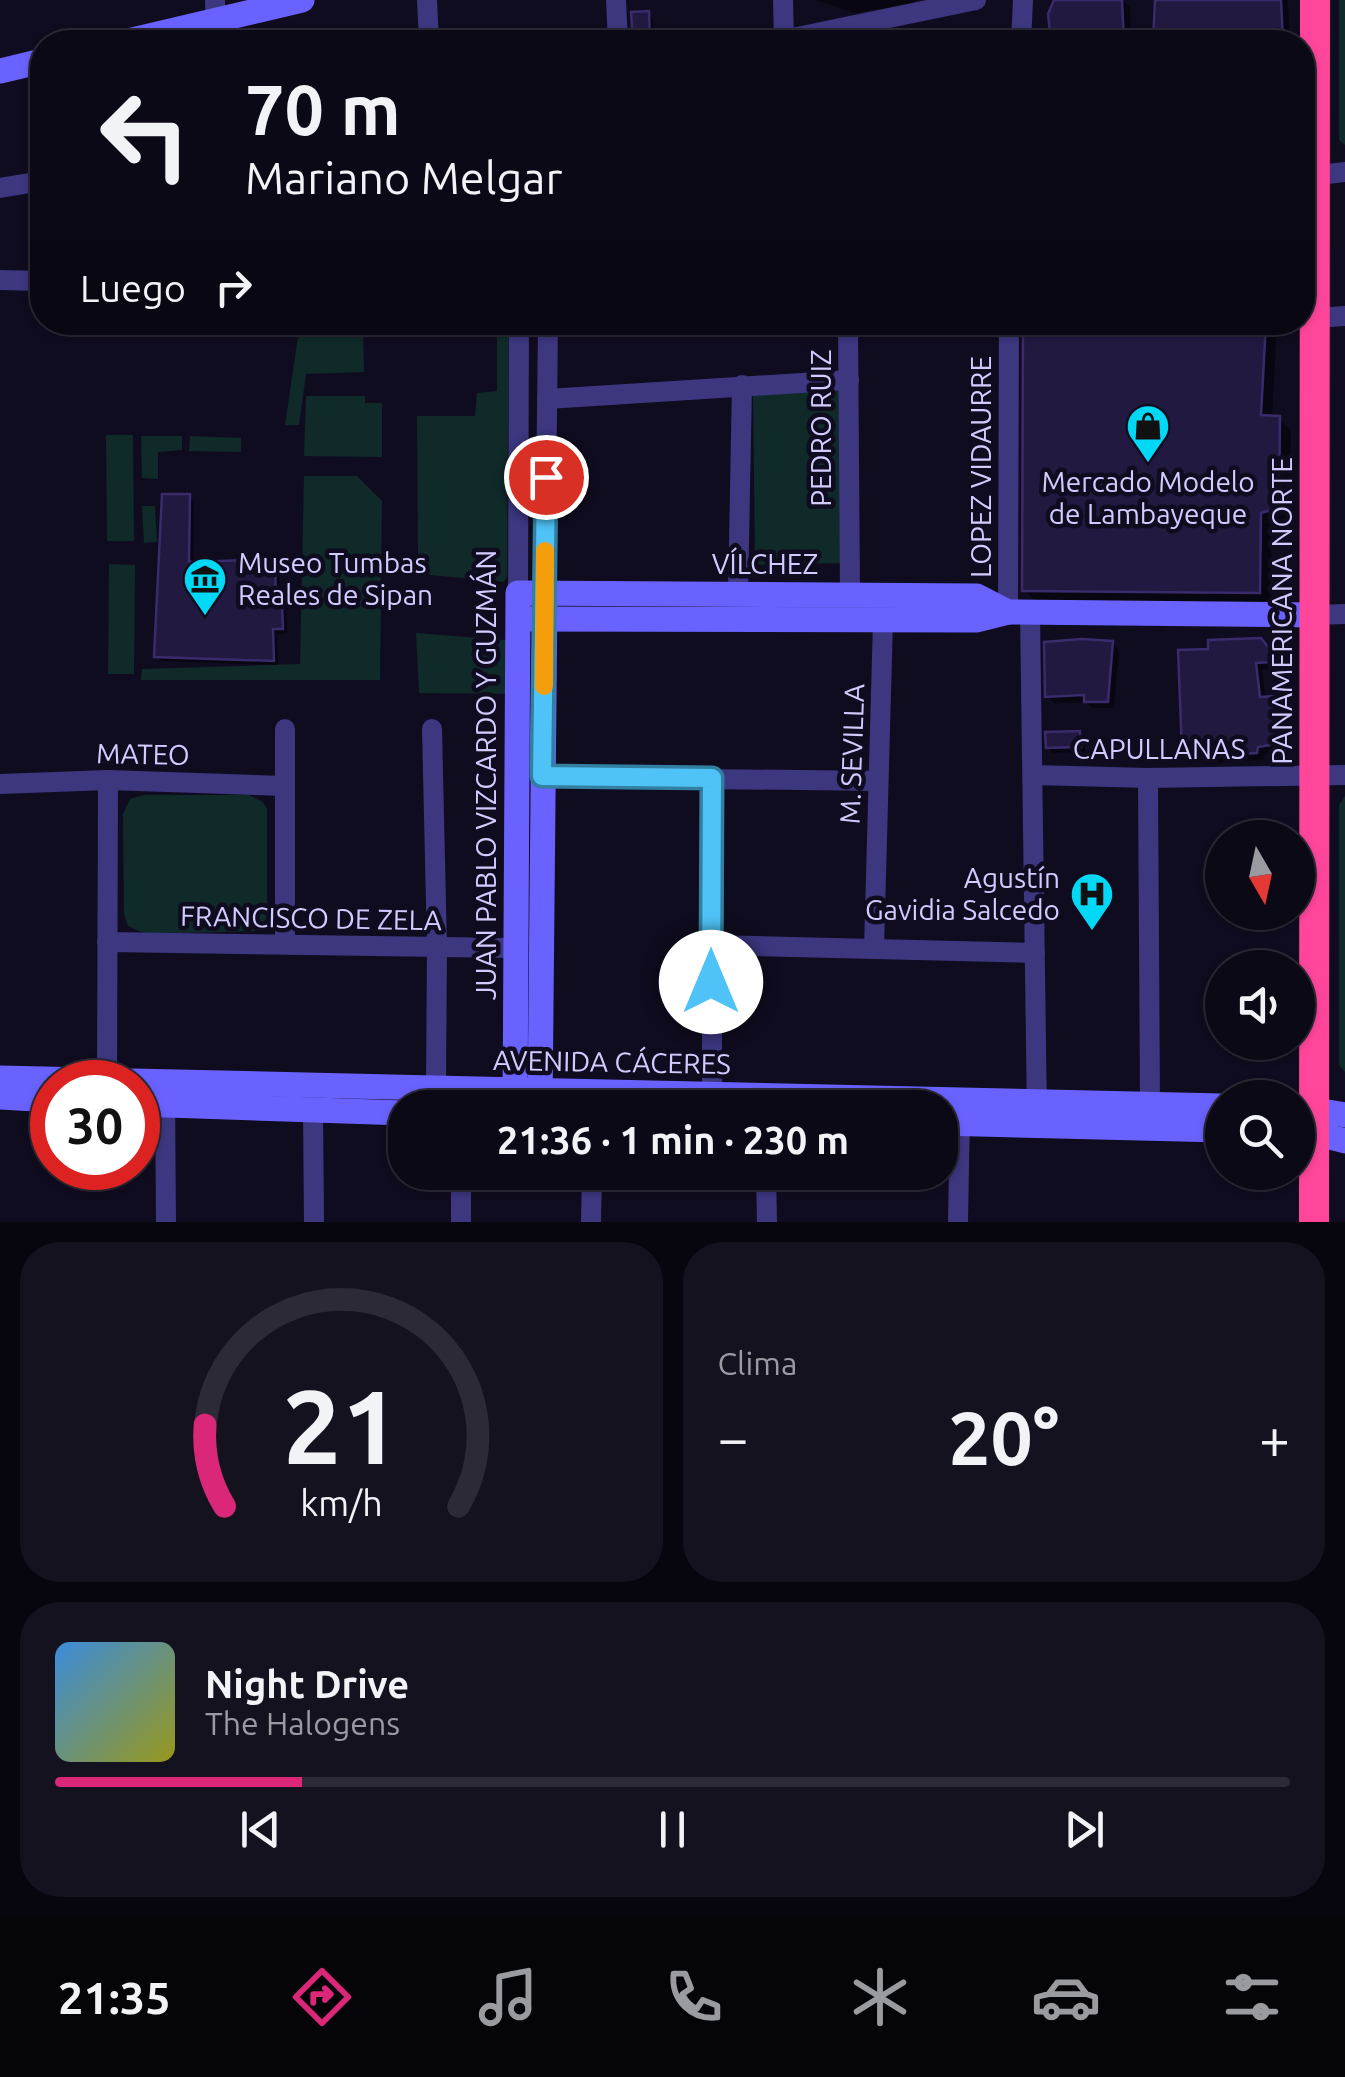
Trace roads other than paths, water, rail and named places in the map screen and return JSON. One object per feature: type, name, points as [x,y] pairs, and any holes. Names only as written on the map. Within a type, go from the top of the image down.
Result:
[{"type":"highway","name":"PANAMERICANA NORTE","points":[[1307,1080],[1314,616],[1330,317],[1315,0]]},
{"type":"highway","name":"PANAMERICANA NORTE","points":[[1311,1190],[1314,1222]]},
{"type":"street","points":[[177,30],[302,0]]},
{"type":"street","points":[[427,0],[428,30]]},
{"type":"street","points":[[616,0],[617,30]]},
{"type":"street","points":[[781,30],[783,0]]},
{"type":"street","points":[[836,30],[976,0]]},
{"type":"street","points":[[1022,30],[1023,0]]},
{"type":"street","points":[[0,71],[30,65]]},
{"type":"street","points":[[0,188],[30,183]]},
{"type":"street","points":[[0,280],[30,281]]},
{"type":"street","name":"JUAN PABLO VIZCARDO Y GUZMÁN","points":[[519,335],[514,948],[526,1090]]},
{"type":"street","name":"JUAN PABLO VIZCARDO Y GUZMÁN","points":[[527,1090],[542,776],[548,335]]},
{"type":"street","name":"PEDRO RUIZ","points":[[848,335],[850,594]]},
{"type":"street","name":"LOPEZ VIDAURRE","points":[[1009,335],[1019,612],[1033,775],[1037,1113]]},
{"type":"street","points":[[547,400],[849,380]]},
{"type":"street","points":[[738,594],[742,386]]},
{"type":"street","name":"VÍLCHEZ","points":[[545,606],[738,594],[850,594],[976,596],[1019,612]]},
{"type":"street","name":"VÍLCHEZ","points":[[518,606],[883,620],[976,620],[1019,612],[1314,616]]},
{"type":"street","points":[[1314,616],[1345,614]]},
{"type":"street","name":"M. SEVILLA","points":[[874,950],[883,620]]},
{"type":"street","points":[[284,944],[285,729]]},
{"type":"street","points":[[432,729],[437,947],[451,1090]]},
{"type":"street","name":"CAPULLANAS","points":[[1033,775],[1345,775]]},
{"type":"street","points":[[542,776],[878,781]]},
{"type":"street","points":[[712,778],[712,1090]]},
{"type":"street","points":[[1148,778],[1150,1104]]},
{"type":"street","points":[[107,1060],[108,780]]},
{"type":"street","name":"MATEO","points":[[0,784],[108,780],[285,786]]},
{"type":"street","name":"FRANCISCO DE ZELA","points":[[107,942],[514,948]]},
{"type":"street","points":[[711,945],[1035,953]]},
{"type":"street","name":"AVENIDA CÁCERES","points":[[0,1078],[30,1079]]},
{"type":"street","name":"AVENIDA CÁCERES","points":[[160,1092],[313,1111],[388,1113]]},
{"type":"street","points":[[165,1093],[166,1222]]},
{"type":"street","name":"AVENIDA CÁCERES","points":[[160,1095],[388,1095]]},
{"type":"street","points":[[0,1097],[30,1099]]},
{"type":"street","name":"AVENIDA CÁCERES","points":[[958,1115],[1150,1104],[1205,1106]]},
{"type":"street","points":[[313,1111],[314,1222]]},
{"type":"street","name":"AVENIDA CÁCERES","points":[[1037,1113],[1205,1128]]},
{"type":"street","points":[[1315,1119],[1345,1115]]},
{"type":"street","points":[[1315,1125],[1345,1142]]},
{"type":"street","points":[[460,1190],[461,1222]]},
{"type":"street","points":[[592,1190],[592,1222]]},
{"type":"street","points":[[766,1190],[767,1222]]},
{"type":"street","points":[[957,1190],[958,1222]]},
{"type":"place","name":"Mercado Modelo de Lambayeque","points":[[1148,464]]},
{"type":"place","name":"Museo Tumbas Reales de Sipan","points":[[205,617]]},
{"type":"place","name":"Agustín Gavidia Salcedo","points":[[1092,932]]}]
